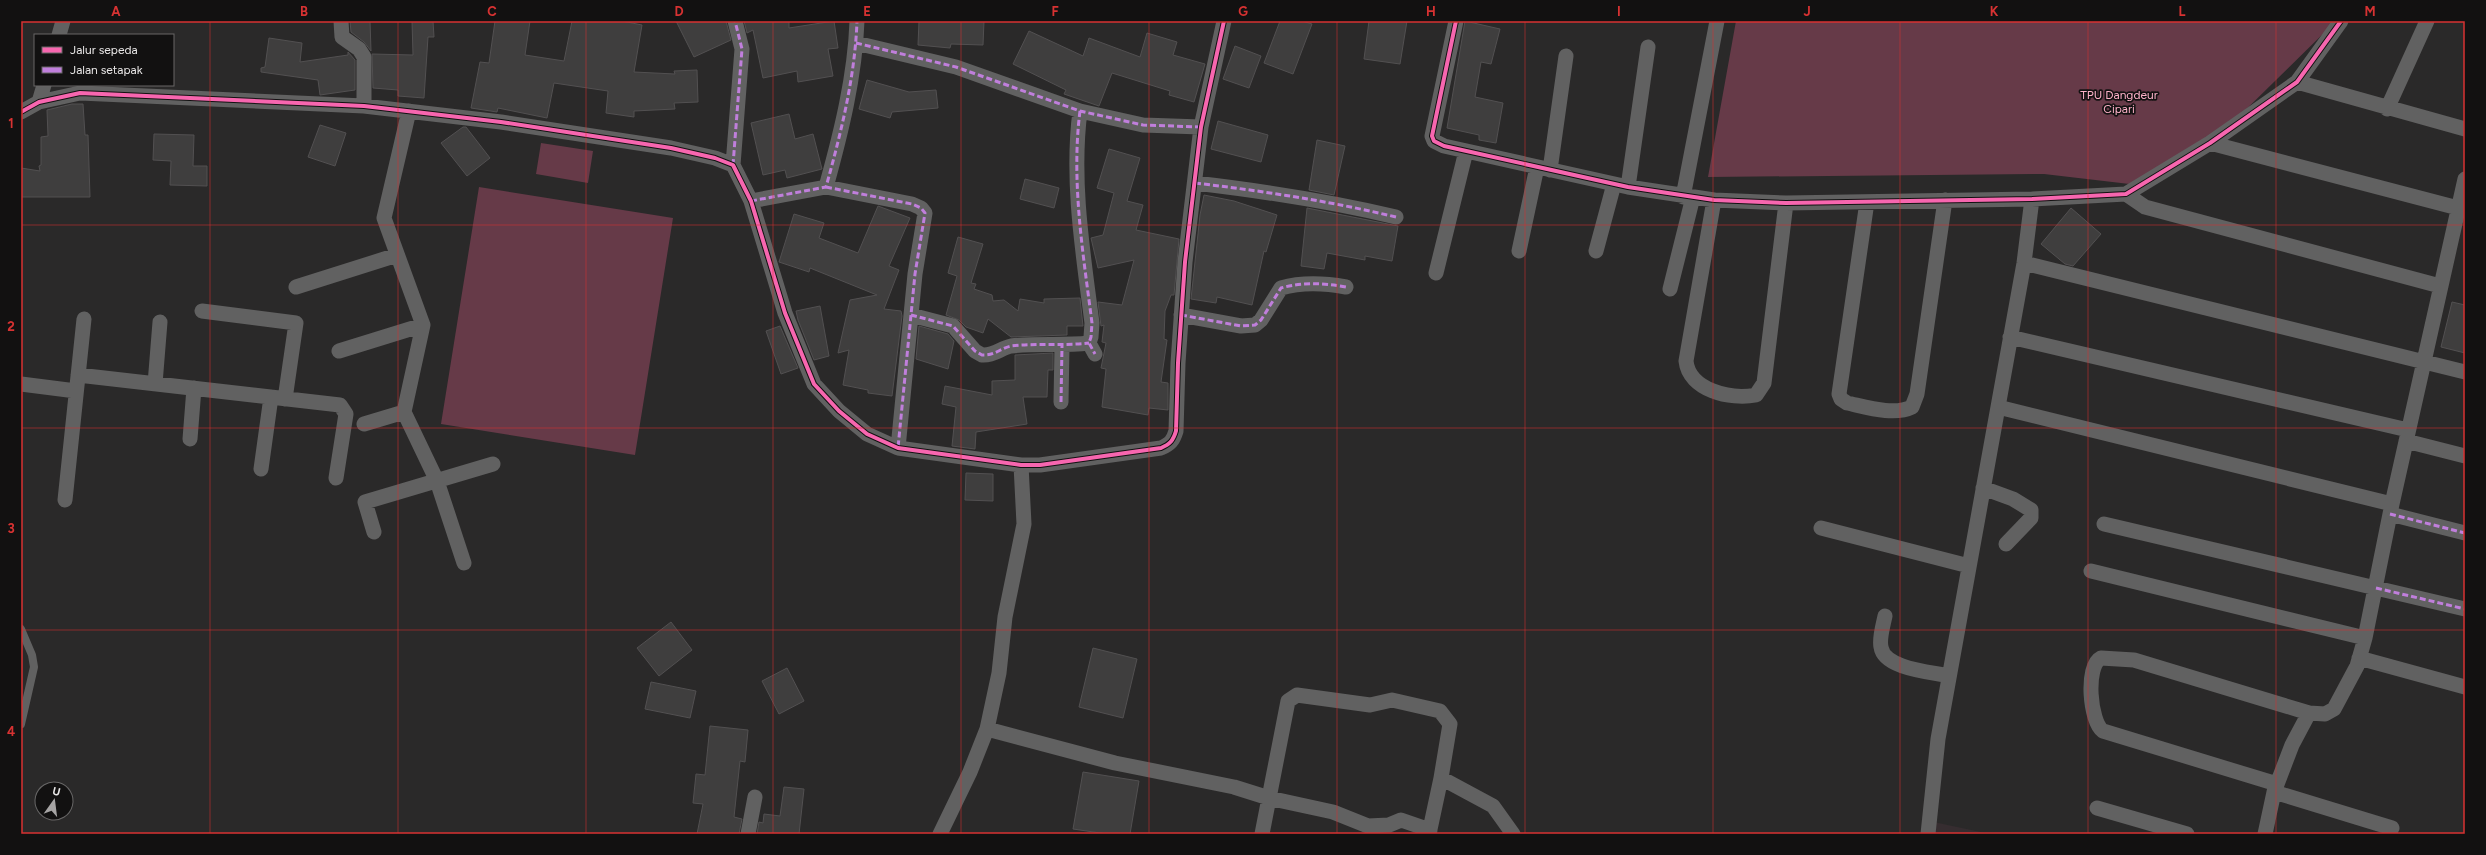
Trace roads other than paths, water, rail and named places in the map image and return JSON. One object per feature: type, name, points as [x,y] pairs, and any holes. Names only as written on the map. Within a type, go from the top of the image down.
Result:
[{"type":"street","points":[[59,34],[63,21]]},
{"type":"street","points":[[341,21],[342,37],[359,49],[364,57],[364,106]]},
{"type":"street","points":[[735,21],[742,49],[733,165],[751,201],[785,314],[814,384],[839,411],[867,434],[898,448],[1021,465],[1040,465],[1161,448],[1170,444],[1176,431],[1182,315],[1201,127],[1224,21]]},
{"type":"street","points":[[826,187],[840,135],[856,43],[857,21]]},
{"type":"street","points":[[1456,21],[1432,136],[1434,141],[1444,146],[1621,186],[1714,200],[1786,203],[2032,199],[2126,194],[2210,143],[2297,82],[2341,21]]},
{"type":"street","points":[[1670,288],[1688,197],[1717,21]]},
{"type":"street","points":[[2387,109],[2427,21]]},
{"type":"street","points":[[856,43],[956,67],[1080,111],[1143,125],[1201,127]]},
{"type":"street","points":[[1596,251],[1621,186],[1648,47]]},
{"type":"street","points":[[1519,251],[1543,169],[1566,56]]},
{"type":"street","points":[[2297,82],[2387,109],[2465,129]]},
{"type":"street","points":[[39,102],[44,86]]},
{"type":"street","points":[[21,112],[39,102],[80,93],[364,106],[501,122],[671,148],[715,158],[733,165]]},
{"type":"street","points":[[409,111],[384,218],[423,325],[404,412],[437,481],[464,563]]},
{"type":"street","points":[[911,315],[953,326],[975,351],[987,356],[1015,346],[1062,346],[1092,349],[1092,323],[1079,207],[1075,146],[1080,111]]},
{"type":"street","points":[[2210,143],[2458,208]]},
{"type":"street","points":[[1436,273],[1466,151]]},
{"type":"street","points":[[2392,828],[2103,731],[2095,724],[2092,707],[2093,667],[2096,660],[2100,658],[2134,660],[2308,713],[2325,714],[2334,709],[2359,658],[2365,638],[2391,509],[2465,179]]},
{"type":"street","points":[[1196,183],[1290,195],[1396,217]]},
{"type":"street","points":[[751,201],[826,187],[912,204],[922,208],[925,213],[915,274],[898,448]]},
{"type":"street","points":[[2126,194],[2145,207],[2440,286]]},
{"type":"street","points":[[1928,834],[1938,740],[2024,263],[2032,199]]},
{"type":"street","points":[[1714,200],[1686,361],[1687,370],[1695,382],[1709,389],[1740,397],[1756,395],[1764,383],[1786,203]]},
{"type":"street","points":[[1867,202],[1839,394],[1841,399],[1847,403],[1895,410],[1906,410],[1912,406],[1917,394],[1945,200]]},
{"type":"street","points":[[296,287],[397,255]]},
{"type":"street","points":[[2024,263],[2465,372]]},
{"type":"street","points":[[1182,315],[1241,326],[1255,325],[1261,320],[1281,288],[1294,284],[1326,284],[1346,287]]},
{"type":"street","points":[[202,311],[296,322],[261,469]]},
{"type":"street","points":[[65,500],[84,319]]},
{"type":"street","points":[[155,384],[160,322]]},
{"type":"street","points":[[339,351],[423,325]]},
{"type":"street","points":[[2010,337],[2407,436],[2465,456]]},
{"type":"street","points":[[1061,402],[1062,346]]},
{"type":"street","points":[[78,375],[340,406],[346,414],[336,478]]},
{"type":"street","points":[[21,384],[76,391]]},
{"type":"street","points":[[190,439],[194,388]]},
{"type":"street","points":[[1998,407],[2391,509],[2465,533]]},
{"type":"street","points":[[364,424],[404,412]]},
{"type":"street","points":[[374,532],[365,502],[493,464]]},
{"type":"street","points":[[940,834],[970,772],[987,729],[999,673],[1005,616],[1024,524],[1021,465]]},
{"type":"street","points":[[1983,488],[2013,498],[2031,510],[2031,518],[2006,544]]},
{"type":"street","points":[[2104,524],[2465,609]]},
{"type":"street","points":[[1821,528],[1969,566]]},
{"type":"street","points":[[2091,571],[2365,638]]},
{"type":"street","points":[[1885,616],[1881,646],[1883,654],[1900,666],[1949,676]]},
{"type":"street","points":[[2359,658],[2465,687]]},
{"type":"street","points":[[987,729],[1115,763],[1234,787],[1268,798],[1333,812],[1368,826],[1389,825],[1401,820],[1430,832],[1450,724],[1440,711],[1392,700],[1370,705],[1297,695],[1288,701],[1268,798],[1262,834]]},
{"type":"street","points":[[2265,834],[2275,788],[2292,744],[2308,713]]},
{"type":"street","points":[[1441,778],[1493,806],[1513,834]]},
{"type":"street","points":[[748,834],[755,797]]},
{"type":"street","points":[[2097,808],[2187,834]]},
{"type":"lane","points":[[21,628],[32,655],[34,667],[21,724]]},
{"type":"park label","name":"TPU Dangdeur Cipari","points":[[2119,102]]}]
